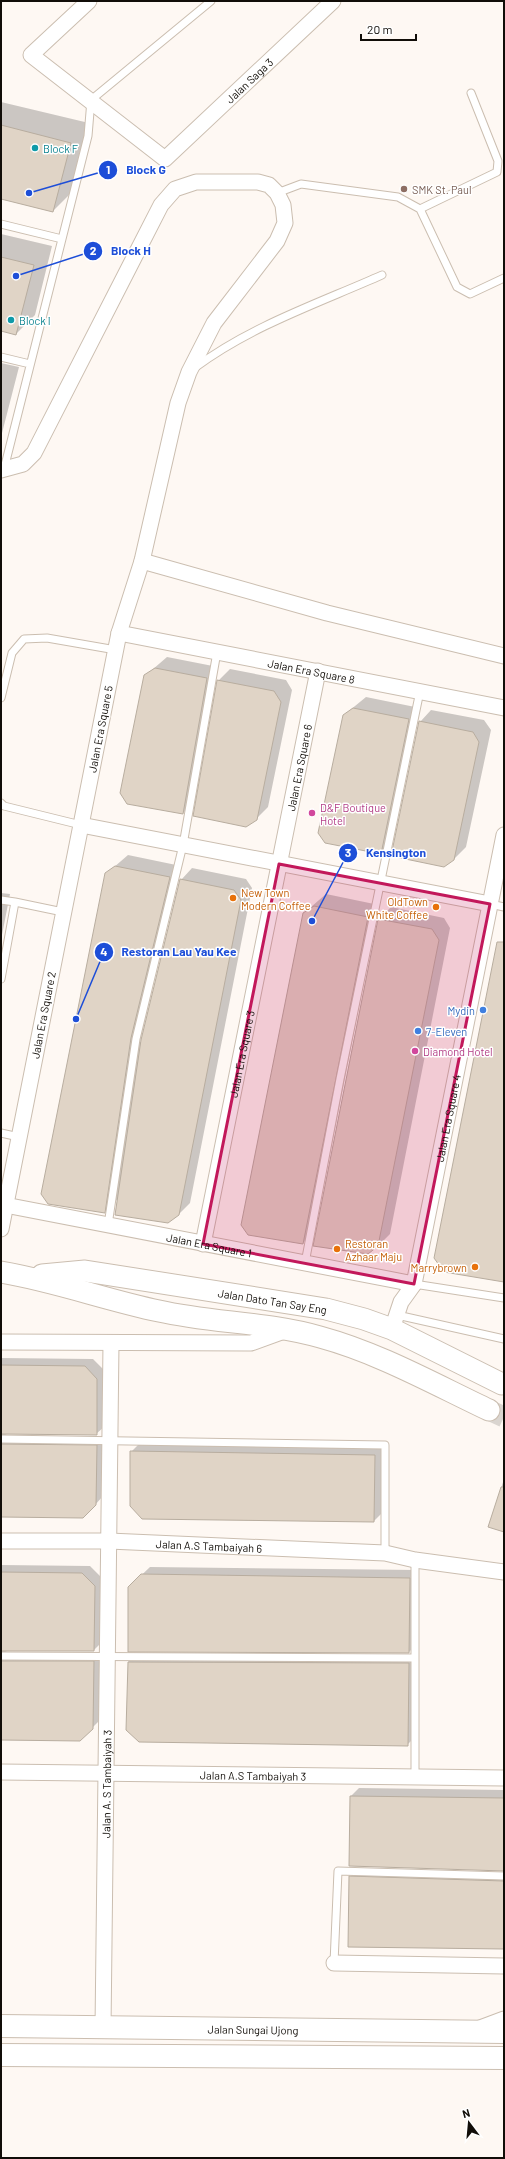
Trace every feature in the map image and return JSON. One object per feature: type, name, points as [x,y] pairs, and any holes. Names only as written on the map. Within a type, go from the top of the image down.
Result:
[{"type":"highway","name":"Jalan Sungai Ujong","points":[[1,2026],[504,2032]]},
{"type":"highway","points":[[1,2055],[504,2058]]},
{"type":"street","points":[[90,1],[31,55],[91,100]]},
{"type":"street","name":"Jalan Saga 3","points":[[91,100],[166,159],[333,1]]},
{"type":"street","points":[[2,470],[23,464],[34,453],[161,205],[175,189],[196,182],[258,182],[269,185],[277,192]]},
{"type":"street","name":"Jalan Era Square 5","points":[[80,825],[119,633],[142,561],[178,403],[189,372],[214,322],[277,241],[285,223],[283,205],[277,192]]},
{"type":"street","points":[[142,561],[327,613],[504,656]]},
{"type":"street","name":"Jalan Era Square 8","points":[[119,633],[504,708]]},
{"type":"street","name":"Jalan Era Square 6","points":[[279,864],[318,671]]},
{"type":"street","points":[[80,825],[497,906]]},
{"type":"street","name":"Jalan Era Square 2","points":[[1,1228],[3,1205],[19,1137],[80,825]]},
{"type":"street","name":"Jalan Era Square 4","points":[[414,1284],[497,906],[504,835]]},
{"type":"street","name":"Jalan Era Square 3","points":[[203,1244],[279,864]]},
{"type":"street","name":"Jalan Era Square 1","points":[[3,1205],[414,1284]]},
{"type":"street","name":"Jalan Dato Tan Say Eng","points":[[28,1277],[85,1271],[326,1309],[364,1319],[394,1322],[502,1384]]},
{"type":"street","name":"Jalan Dato Tan Say Eng","points":[[1,1272],[28,1277],[160,1312],[290,1329],[321,1337],[380,1358],[489,1410]]},
{"type":"street","points":[[394,1322],[401,1302],[414,1284]]},
{"type":"street","points":[[1,1342],[250,1343],[290,1329]]},
{"type":"street","name":"Jalan A. S Tambaiyah 3","points":[[103,2028],[111,1343]]},
{"type":"street","name":"Jalan A.S Tambaiyah 6","points":[[1,1541],[109,1541],[385,1553],[415,1560],[504,1572]]},
{"type":"street","name":"Jalan A.S Tambaiyah 3","points":[[1,1772],[504,1778]]},
{"type":"street","points":[[334,1963],[504,1966]]},
{"type":"street","points":[[469,2032],[504,2019]]},
{"type":"lane","points":[[2,470],[88,136],[91,100],[210,1]]},
{"type":"lane","points":[[420,209],[497,172],[498,161],[471,93]]},
{"type":"lane","points":[[277,192],[301,184],[398,197],[420,209],[457,287],[470,294],[504,278]]},
{"type":"lane","points":[[1,224],[62,239]]},
{"type":"lane","points":[[189,372],[218,351],[256,330],[382,275]]},
{"type":"lane","points":[[1,357],[30,364]]},
{"type":"lane","points":[[1,698],[12,653],[24,639],[47,638],[116,650]]},
{"type":"lane","points":[[108,1225],[136,1039],[183,845],[217,652]]},
{"type":"lane","points":[[305,1263],[340,1078],[420,691]]},
{"type":"lane","points":[[1,803],[4,806],[80,825]]},
{"type":"lane","points":[[1,900],[63,912]]},
{"type":"lane","points":[[1,979],[15,902]]},
{"type":"lane","points":[[1,1133],[19,1137]]},
{"type":"lane","points":[[414,1284],[504,1298]]},
{"type":"lane","points":[[394,1322],[504,1339]]},
{"type":"lane","points":[[1,1439],[385,1445],[385,1553]]},
{"type":"lane","points":[[415,1560],[415,1777]]},
{"type":"lane","points":[[1,1656],[415,1658]]},
{"type":"lane","points":[[334,1963],[338,1871],[504,1876]]},
{"type":"highlighted area","points":[[279,864],[490,904],[414,1284],[203,1244]]},
{"type":"building","points":[[1,125],[71,143],[53,212],[1,199]]},
{"type":"building","points":[[1,257],[34,265],[16,335],[1,331]]},
{"type":"building","points":[[155,668],[207,678],[183,814],[127,804],[120,793],[144,675]]},
{"type":"building","points":[[217,680],[274,691],[281,702],[257,820],[246,827],[193,816]]},
{"type":"building","points":[[353,708],[409,719],[381,854],[325,843],[318,833],[343,715]]},
{"type":"building","points":[[419,721],[473,732],[479,742],[454,860],[444,867],[391,856]]},
{"type":"building","points":[[115,866],[170,877],[131,1038],[105,1213],[48,1204],[41,1194],[105,873]]},
{"type":"building","points":[[180,879],[234,890],[241,900],[179,1215],[168,1223],[115,1215],[141,1040]]},
{"type":"building","points":[[314,906],[368,917],[303,1244],[248,1235],[241,1225],[303,913]]},
{"type":"building","points":[[378,919],[432,929],[439,940],[378,1246],[368,1254],[313,1246]]},
{"type":"building","points":[[497,942],[504,942],[504,1282],[444,1272],[434,1258]]},
{"type":"building","points":[[1,1365],[85,1366],[97,1379],[97,1435],[1,1434]]},
{"type":"building","points":[[1,1444],[97,1445],[96,1505],[83,1518],[1,1517]]},
{"type":"building","points":[[130,1451],[375,1455],[374,1522],[142,1519],[130,1506]]},
{"type":"building","points":[[501,1487],[504,1487],[504,1532],[488,1527]]},
{"type":"building","points":[[1,1572],[82,1573],[95,1586],[94,1651],[1,1651]]},
{"type":"building","points":[[141,1574],[410,1578],[409,1653],[128,1652],[128,1587]]},
{"type":"building","points":[[1,1661],[94,1661],[93,1729],[80,1741],[1,1740]]},
{"type":"building","points":[[128,1662],[409,1663],[408,1746],[139,1742],[126,1730]]},
{"type":"building","points":[[350,1796],[504,1798],[504,1871],[349,1866]]},
{"type":"building","points":[[349,1876],[504,1881],[504,1949],[348,1947]]},
{"type":"tunnel","points":[[489,1410],[504,1417]]},
{"type":"place","name":"Block F","points":[[35,148]]},
{"type":"place","name":"SMK St. Paul","points":[[404,189]]},
{"type":"place","name":"Block G","points":[[29,193]]},
{"type":"place","name":"Block H","points":[[16,276]]},
{"type":"place","name":"Block I","points":[[11,320]]},
{"type":"place","name":"D&F Boutique Hotel","points":[[312,813]]},
{"type":"place","name":"New Town Modern Coffee","points":[[233,898]]},
{"type":"place","name":"OldTown White Coffee","points":[[436,907]]},
{"type":"place","name":"Kensington","points":[[312,921]]},
{"type":"place","name":"Mydin","points":[[483,1010]]},
{"type":"place","name":"Restoran Lau Yau Kee","points":[[76,1019]]},
{"type":"place","name":"7-Eleven","points":[[418,1031]]},
{"type":"place","name":"Diamond Hotel","points":[[415,1051]]},
{"type":"place","name":"Restoran Azhaar Maju","points":[[337,1249]]},
{"type":"place","name":"Marrybrown","points":[[475,1267]]}]
